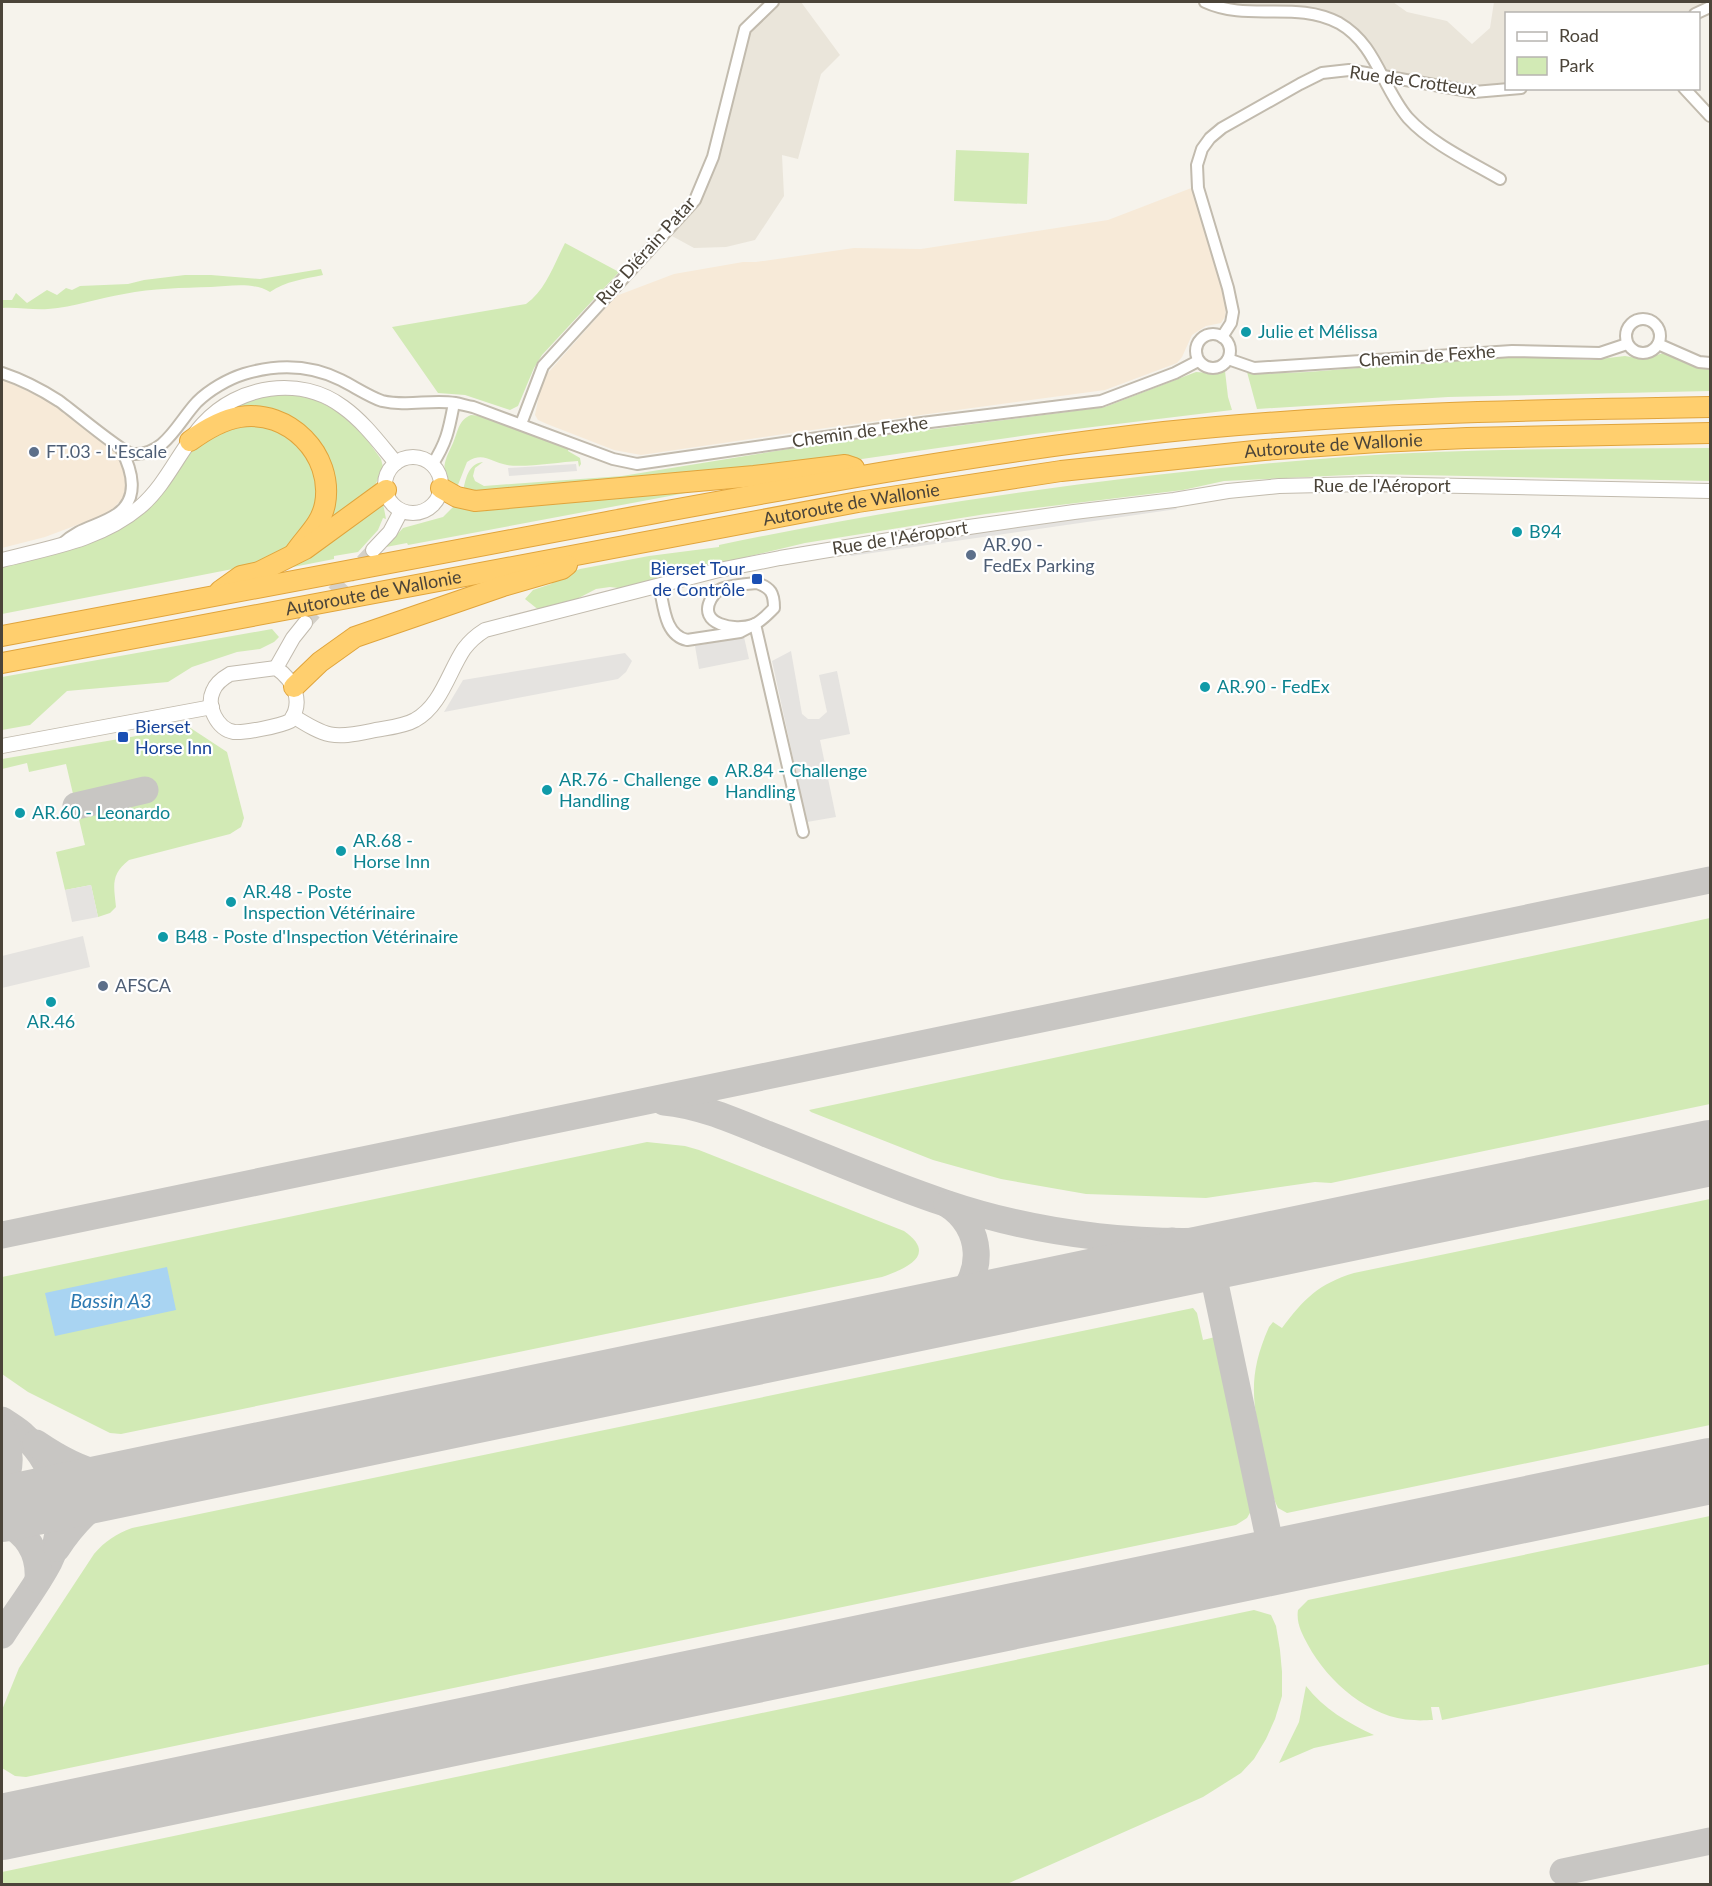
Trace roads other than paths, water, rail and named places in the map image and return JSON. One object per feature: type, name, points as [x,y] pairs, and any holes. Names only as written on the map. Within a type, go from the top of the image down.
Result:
[{"type":"highway","name":"Autoroute de Wallonie","points":[[2,636],[871,473],[1062,444],[1266,422],[1467,411],[1710,407]]},
{"type":"highway","points":[[190,441],[229,419],[251,416],[280,421],[301,435],[312,447],[324,471],[325,504],[319,523],[294,554]]},
{"type":"highway","name":"Autoroute de Wallonie","points":[[2,663],[858,502],[1061,471],[1264,450],[1378,442],[1710,433]]},
{"type":"highway","points":[[441,488],[457,497],[475,501],[754,476],[845,465],[871,473]]},
{"type":"highway","points":[[212,596],[241,576],[259,572],[311,545],[386,490]]},
{"type":"highway","points":[[294,687],[320,662],[355,637],[503,586],[562,569],[579,554]]},
{"type":"street","name":"Rue Diérain Patar","points":[[521,424],[543,366],[695,200],[713,157],[745,29],[773,2]]},
{"type":"street","points":[[1205,2],[1229,9],[1299,9],[1339,22],[1361,39],[1370,51],[1403,111],[1415,124],[1445,147],[1500,179]]},
{"type":"street","name":"Rue de Crotteux","points":[[1222,338],[1231,323],[1233,312],[1198,188],[1197,165],[1202,149],[1210,138],[1222,128],[1313,77],[1341,70],[1474,92],[1505,89]]},
{"type":"street","points":[[1686,90],[1710,116]]},
{"type":"street","points":[[1627,344],[1626,337],[1630,324],[1643,319],[1655,324],[1660,337],[1658,344],[1699,362],[1710,363]]},
{"type":"street","points":[[1198,361],[1196,348],[1203,337],[1216,335],[1222,338],[1229,347],[1228,359]]},
{"type":"street","name":"Chemin de Fexhe","points":[[121,449],[131,454],[156,449],[167,441],[199,400],[218,386],[242,375],[272,367],[325,372],[381,400],[405,404],[454,403],[521,424],[613,459],[637,464],[922,423],[1101,401],[1175,373],[1198,361],[1208,368],[1214,368],[1228,359],[1254,368],[1512,351],[1600,353],[1627,344],[1631,349],[1643,353],[1649,352],[1658,344]]},
{"type":"street","points":[[2,373],[57,399],[121,449],[129,465],[132,477],[128,499],[119,513],[74,533],[60,546]]},
{"type":"street","points":[[2,560],[60,546],[108,528],[140,507],[165,478],[190,441],[210,417],[235,399],[253,392],[287,388],[310,391],[324,396],[344,408],[396,463]]},
{"type":"street","points":[[432,465],[448,436],[454,403]]},
{"type":"street","points":[[414,458],[432,465],[437,472],[441,488],[438,497],[427,510],[418,513],[401,511],[394,506],[386,490],[387,475],[396,463],[414,458]]},
{"type":"street","name":"Rue de l'Aéroport","points":[[293,716],[326,735],[341,736],[415,721],[426,712],[435,699],[464,649],[485,630],[659,585],[808,553],[1063,513],[1264,487],[1367,484],[1710,491]]},
{"type":"street","points":[[373,550],[390,532],[401,511]]},
{"type":"street","points":[[659,585],[669,625],[672,632],[681,639],[740,632],[755,624],[767,616],[774,608],[774,597],[769,588],[758,583],[720,590],[709,603],[708,611],[710,618],[722,626],[740,627],[755,624]]},
{"type":"street","points":[[276,668],[292,638],[305,623]]},
{"type":"street","points":[[755,624],[803,832]]},
{"type":"street","points":[[276,668],[284,673],[294,687],[297,696],[293,716],[285,724],[234,732],[219,723],[212,707],[213,691],[230,674],[276,668]]},
{"type":"street","points":[[2,746],[212,707]]},
{"type":"water","name":"Bassin A3","points":[[167,1267],[176,1310],[55,1336],[45,1293]]},
{"type":"tunnel","points":[[305,623],[373,550]]},
{"type":"place","name":"Julie et Mélissa","points":[[1246,332]]},
{"type":"place","name":"FT.03 - L'Escale","points":[[34,452]]},
{"type":"place","name":"B94","points":[[1517,532]]},
{"type":"place","name":"AR.90 - FedEx Parking","points":[[971,555]]},
{"type":"place","name":"Bierset Tour de Contrôle","points":[[757,579]]},
{"type":"place","name":"AR.90 - FedEx","points":[[1205,687]]},
{"type":"place","name":"Bierset Horse Inn","points":[[123,737]]},
{"type":"place","name":"AR.84 - Challenge Handling","points":[[713,781]]},
{"type":"place","name":"AR.76 - Challenge Handling","points":[[547,790]]},
{"type":"place","name":"AR.60 - Leonardo","points":[[20,813]]},
{"type":"place","name":"AR.68 - Horse Inn","points":[[341,851]]},
{"type":"place","name":"AR.48 - Poste Inspection Vétérinaire","points":[[231,902]]},
{"type":"place","name":"B48 - Poste d'Inspection Vétérinaire","points":[[163,937]]},
{"type":"place","name":"AFSCA","points":[[103,986]]},
{"type":"place","name":"AR.46","points":[[51,1002]]}]
